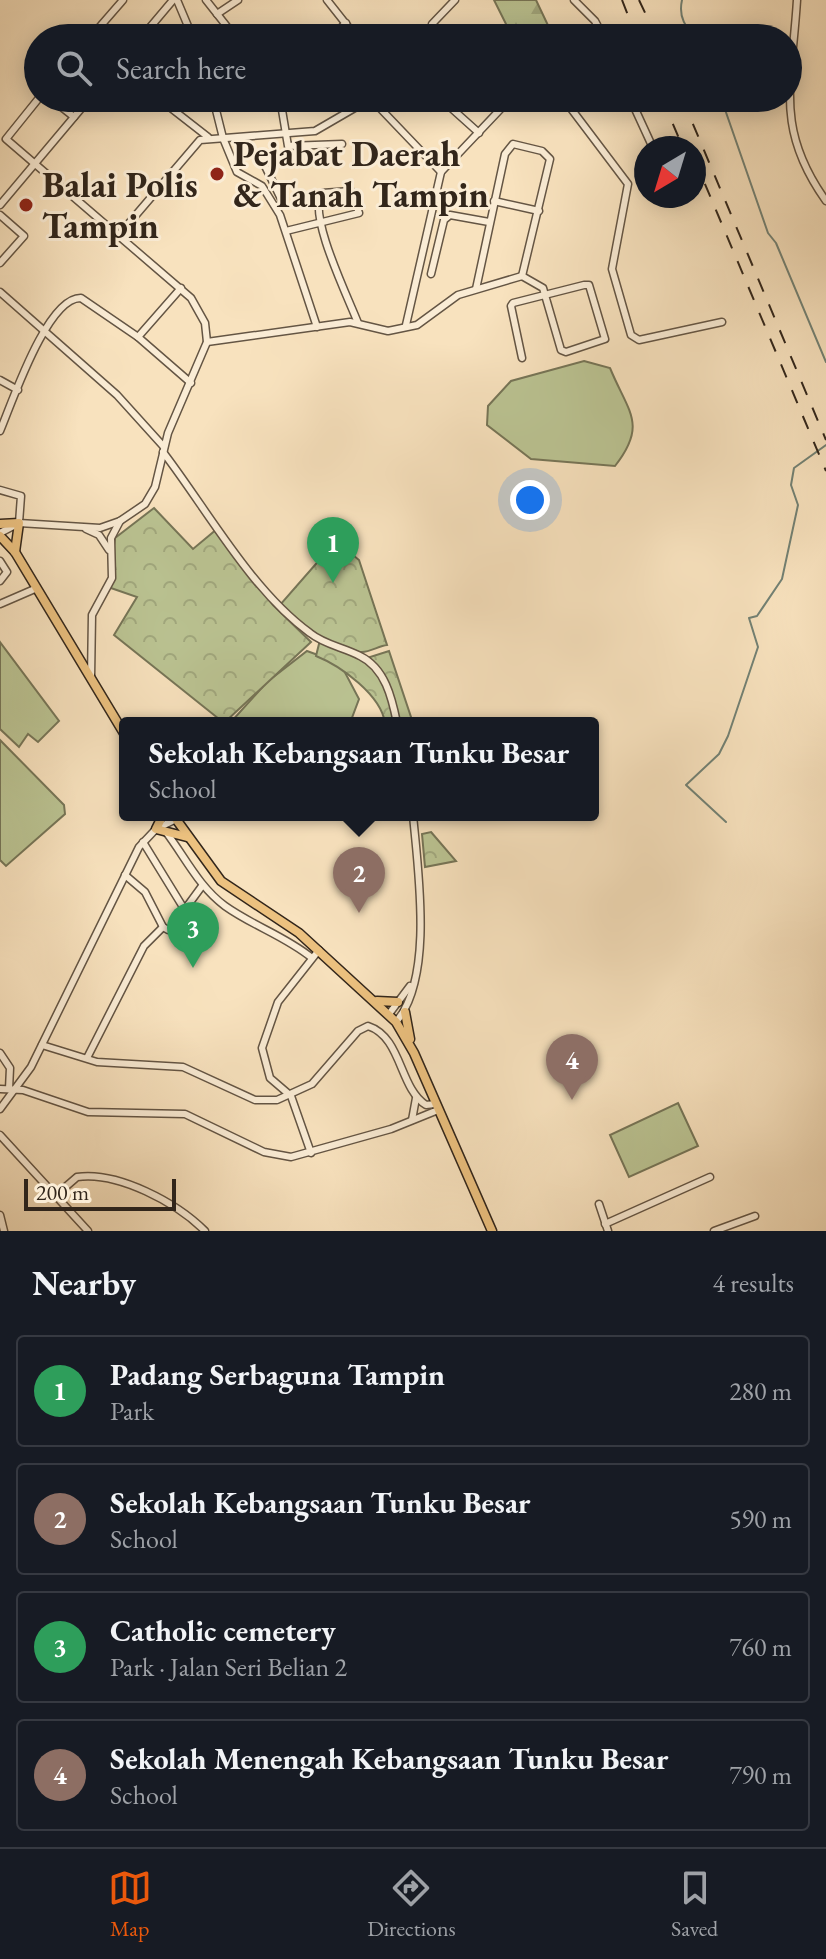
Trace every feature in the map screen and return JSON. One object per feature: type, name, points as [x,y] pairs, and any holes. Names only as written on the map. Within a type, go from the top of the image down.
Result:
[{"type":"highway","points":[[0,524],[19,523],[15,552]]},
{"type":"highway","points":[[0,535],[15,552],[119,725]]},
{"type":"highway","points":[[177,821],[221,881],[299,933],[396,1022],[411,1048],[492,1231]]},
{"type":"highway","points":[[162,825],[187,837]]},
{"type":"highway","points":[[376,1001],[398,1002]]},
{"type":"highway","points":[[405,1012],[411,1048]]},
{"type":"street","points":[[102,24],[123,0]]},
{"type":"street","points":[[206,0],[225,24]]},
{"type":"street","points":[[217,14],[238,0]]},
{"type":"street","points":[[327,0],[346,23]]},
{"type":"street","points":[[432,24],[455,0]]},
{"type":"street","points":[[574,0],[597,24]]},
{"type":"street","points":[[796,24],[797,0]]},
{"type":"street","points":[[153,24],[174,1],[186,24]]},
{"type":"street","points":[[27,112],[6,136],[181,288],[202,314],[207,342],[168,433],[151,495],[135,513],[106,533]]},
{"type":"street","points":[[68,112],[74,117]]},
{"type":"street","points":[[0,205],[78,112]]},
{"type":"street","points":[[175,112],[210,138]]},
{"type":"street","points":[[216,112],[237,172],[257,181],[280,215],[317,327]]},
{"type":"street","points":[[283,112],[288,146],[342,144]]},
{"type":"street","points":[[118,236],[197,143],[210,138],[323,129],[348,112]]},
{"type":"street","points":[[388,112],[441,172]]},
{"type":"street","points":[[456,112],[479,133]]},
{"type":"street","points":[[406,325],[441,172],[498,112]]},
{"type":"street","points":[[574,112],[628,184],[612,269],[631,335],[639,340],[722,322]]},
{"type":"street","points":[[636,112],[647,136]]},
{"type":"street","points":[[791,112],[790,124],[798,153],[826,201]]},
{"type":"street","points":[[190,125],[197,143]]},
{"type":"street","points":[[476,289],[505,154],[513,144],[548,155],[539,211],[522,276]]},
{"type":"street","points":[[265,166],[284,205]]},
{"type":"street","points":[[257,181],[270,177]]},
{"type":"street","points":[[286,231],[319,221],[359,213],[355,194],[351,191],[320,194],[319,221],[358,323]]},
{"type":"street","points":[[494,201],[539,211]]},
{"type":"street","points":[[0,215],[24,236],[0,263]]},
{"type":"street","points":[[431,274],[444,220],[450,215],[489,222]]},
{"type":"street","points":[[207,342],[358,323],[388,331],[417,325],[458,295],[522,276],[543,288],[545,295],[563,352],[603,341],[589,285],[545,295],[513,303],[509,310],[522,358]]},
{"type":"street","points":[[138,337],[181,288]]},
{"type":"street","points":[[0,292],[44,328],[149,430],[270,600],[311,634],[363,657],[379,674],[389,687],[396,717]]},
{"type":"street","points":[[0,431],[44,328],[68,302],[81,298],[138,337],[191,383]]},
{"type":"street","points":[[0,380],[18,390]]},
{"type":"street","points":[[149,430],[168,433]]},
{"type":"street","points":[[0,490],[21,496],[19,523]]},
{"type":"street","points":[[0,535],[19,523],[106,533]]},
{"type":"street","points":[[91,680],[92,615],[112,578],[106,533]]},
{"type":"street","points":[[0,561],[7,572],[0,581]]},
{"type":"street","points":[[0,604],[37,588]]},
{"type":"street","points":[[396,1022],[405,1012],[420,963],[413,821]]},
{"type":"street","points":[[0,1107],[42,1045],[143,842],[162,825],[202,886],[225,906],[290,941],[312,958]]},
{"type":"street","points":[[143,842],[186,912]]},
{"type":"street","points":[[125,875],[145,892],[166,929]]},
{"type":"street","points":[[87,1058],[144,946],[186,912],[202,886]]},
{"type":"street","points":[[311,1153],[291,1096],[270,1078],[262,1048],[278,1002],[319,950]]},
{"type":"street","points":[[389,1014],[412,983]]},
{"type":"street","points":[[42,1045],[97,1062],[183,1067],[255,1100],[291,1096],[312,1084],[358,1031],[368,1026],[376,1028],[387,1040],[416,1098],[436,1107]]},
{"type":"street","points":[[0,1053],[10,1068],[13,1089]]},
{"type":"street","points":[[0,1089],[13,1089],[88,1112],[185,1114],[278,1156],[311,1153],[412,1120],[436,1107]]},
{"type":"street","points":[[412,1120],[416,1098]]},
{"type":"street","points":[[0,1135],[88,1231]]},
{"type":"street","points":[[55,1196],[77,1177],[101,1177],[161,1200],[212,1231]]},
{"type":"street","points":[[599,1204],[607,1227],[710,1177]]},
{"type":"street","points":[[0,1215],[4,1231]]},
{"type":"street","points":[[714,1231],[755,1216]]},
{"type":"street","points":[[198,1224],[205,1231]]},
{"type":"green space","points":[[494,0],[536,0],[547,24],[506,24]]},
{"type":"green space","points":[[584,361],[610,368],[632,418],[631,439],[615,466],[531,459],[487,425],[488,406],[511,381]]},
{"type":"green space","points":[[154,508],[193,549],[217,529],[273,605],[311,642],[230,717],[216,717],[114,635],[137,597],[108,587],[115,538]]},
{"type":"green space","points":[[336,541],[359,560],[387,645],[362,652],[339,648],[279,606]]},
{"type":"green space","points":[[320,640],[364,659],[389,651],[411,717],[383,717],[368,692],[337,667],[316,656]]},
{"type":"green space","points":[[0,642],[59,721],[38,742],[28,734],[19,747],[0,729]]},
{"type":"green space","points":[[307,651],[340,663],[359,699],[352,717],[235,717],[267,682]]},
{"type":"green space","points":[[0,740],[64,805],[65,814],[6,866],[0,860]]},
{"type":"green space","points":[[431,832],[456,861],[425,867],[422,834]]},
{"type":"green space","points":[[678,1103],[698,1146],[629,1177],[610,1135]]},
{"type":"waterway","points":[[682,0],[685,24]]},
{"type":"waterway","points":[[726,112],[768,233],[776,243],[826,362]]},
{"type":"waterway","points":[[726,822],[686,785],[719,754],[728,736],[758,647],[749,618],[757,616],[782,579],[798,505],[791,485],[794,468],[826,445]]},
{"type":"railway","points":[[622,0],[631,24]]},
{"type":"railway","points":[[639,0],[650,24]]},
{"type":"railway","points":[[668,112],[678,136]]},
{"type":"railway","points":[[688,112],[826,440]]},
{"type":"railway","points":[[706,186],[826,471]]},
{"type":"place","name":"Pejabat Daerah & Tanah Tampin","points":[[217,174]]},
{"type":"place","name":"Balai Polis Tampin","points":[[26,205]]},
{"type":"place","name":"Padang Serbaguna Tampin","points":[[333,583]]},
{"type":"place","name":"Sekolah Kebangsaan Tunku Besar","points":[[359,913]]},
{"type":"place","name":"Catholic cemetery","points":[[193,968]]},
{"type":"place","name":"Sekolah Menengah Kebangsaan Tunku Besar","points":[[572,1100]]}]
